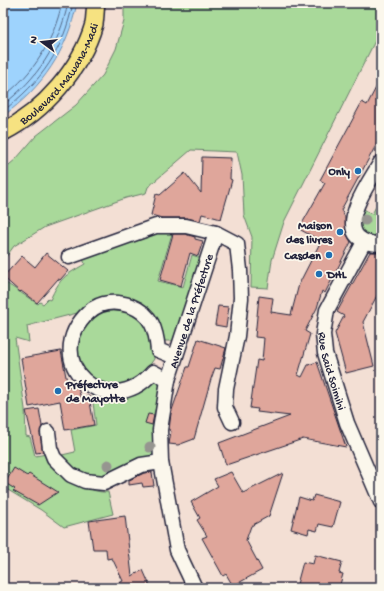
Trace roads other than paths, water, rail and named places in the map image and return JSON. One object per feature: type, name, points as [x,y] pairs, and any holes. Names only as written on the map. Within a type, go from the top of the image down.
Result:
[{"type":"main road","name":"Boulevard Mawana-Madi","points":[[3,132],[34,112],[60,86],[81,55],[94,24],[96,3]]},
{"type":"street","points":[[381,162],[354,211],[352,224],[356,235],[364,242],[374,244],[381,243]]},
{"type":"street","points":[[69,257],[156,226],[186,226],[216,233],[237,244],[241,298],[237,336],[226,389],[225,407],[232,422]]},
{"type":"street","name":"Avenue de la Préfecture","points":[[195,588],[177,550],[161,462],[160,430],[168,380],[216,233]]},
{"type":"street","name":"Rue Said Soimihi","points":[[364,242],[327,310],[323,334],[324,353],[347,423],[381,502]]},
{"type":"street","points":[[168,380],[152,372],[132,389],[120,392],[108,392],[91,386],[74,370],[70,350],[73,334],[81,319],[91,310],[106,302],[120,302],[137,308],[149,318],[156,332],[158,350],[175,356]]},
{"type":"street","points":[[48,432],[50,448],[54,458],[72,475],[85,481],[104,484],[141,464],[161,462]]},
{"type":"water","points":[[3,3],[77,3],[67,37],[51,67],[30,93],[3,116]]},
{"type":"place","name":"Only","points":[[358,171]]},
{"type":"place","name":"Maison des livres","points":[[340,232]]},
{"type":"place","name":"Casden","points":[[329,255]]},
{"type":"place","name":"DHL","points":[[319,274]]},
{"type":"place","name":"Préfecture de Mayotte","points":[[58,391]]}]
